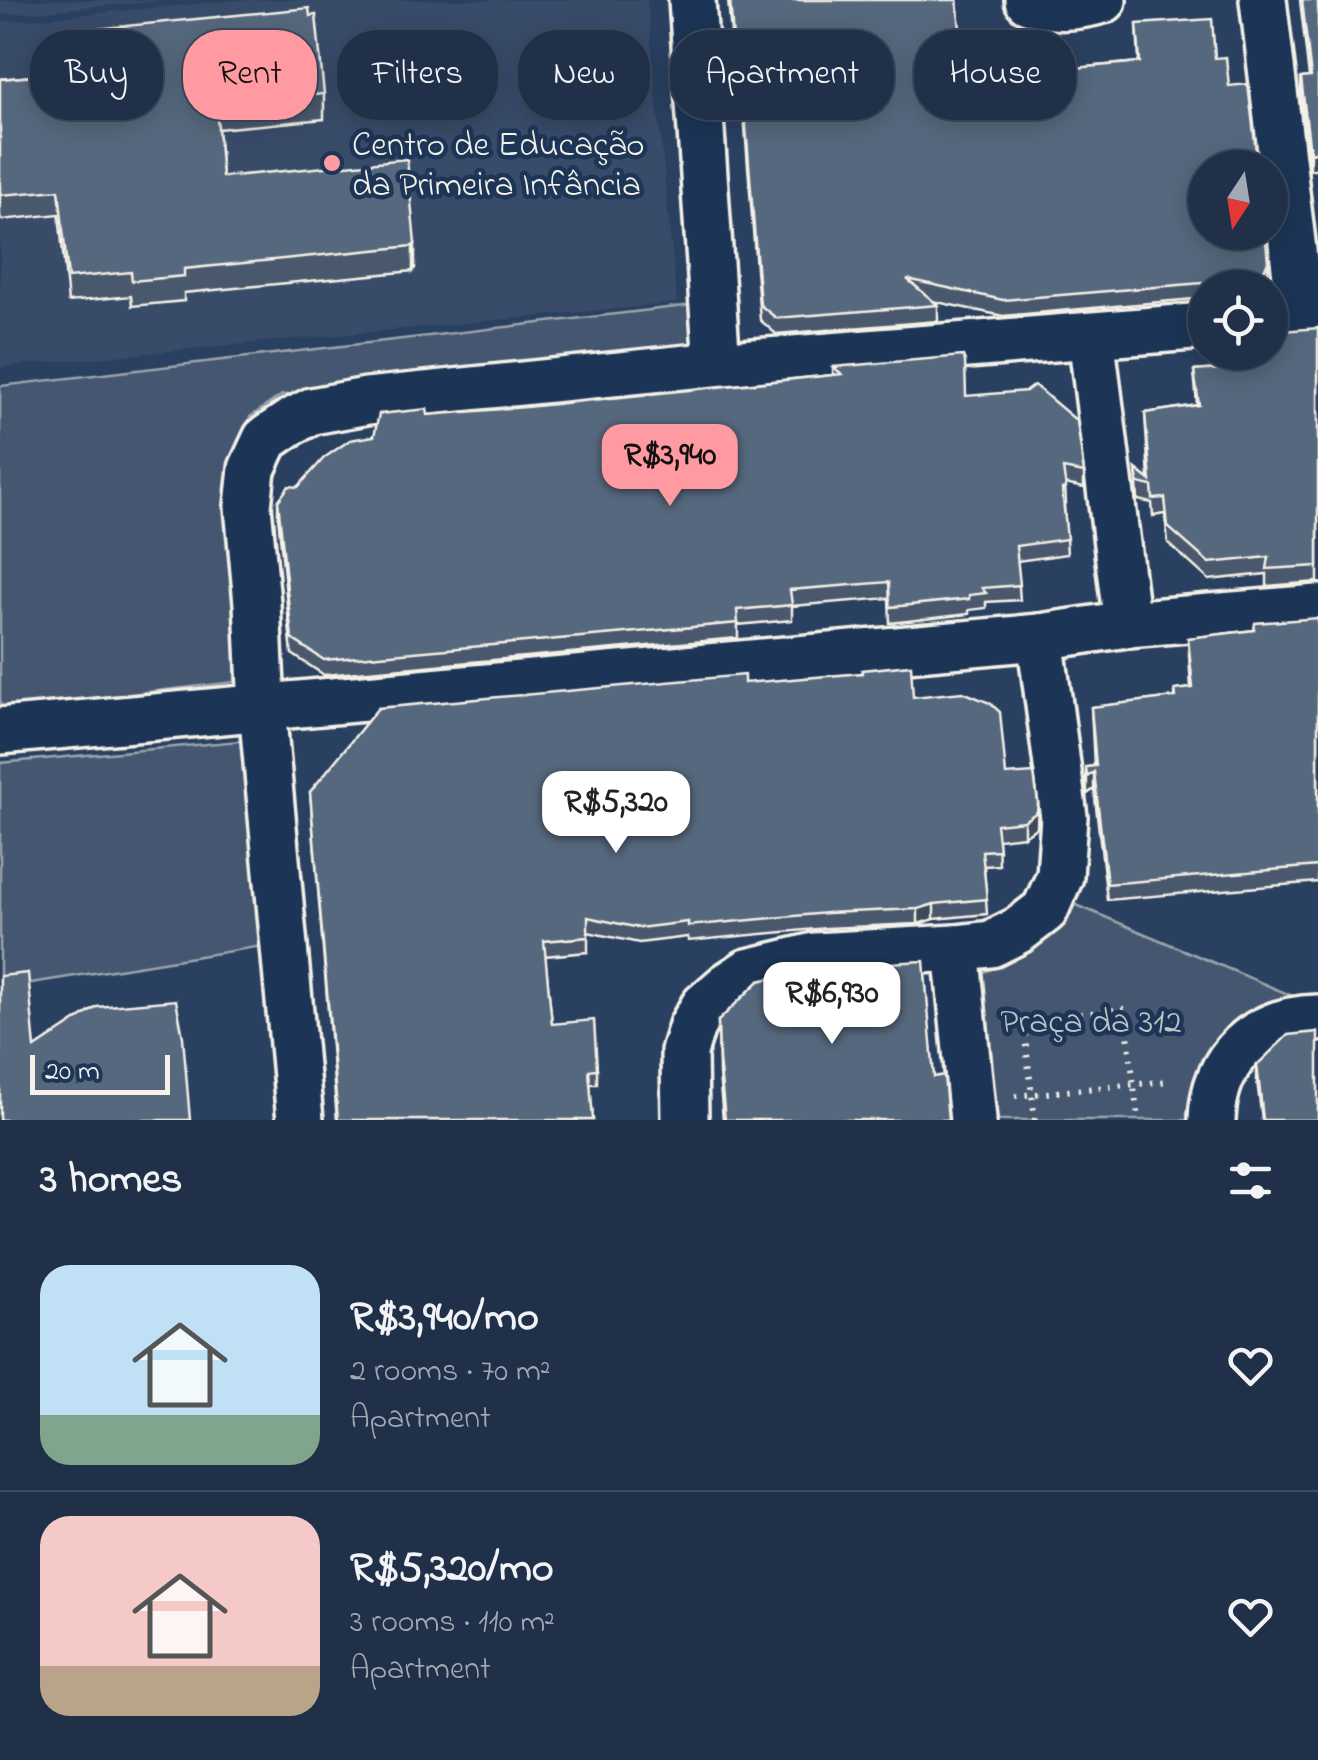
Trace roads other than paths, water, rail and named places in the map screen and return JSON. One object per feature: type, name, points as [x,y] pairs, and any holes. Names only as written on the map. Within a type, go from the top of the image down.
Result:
[{"type":"street","points":[[692,0],[717,365]]},
{"type":"street","points":[[1028,0],[1070,8],[1104,0]]},
{"type":"street","points":[[1263,0],[1296,318]]},
{"type":"street","points":[[300,1120],[262,708],[248,506],[252,469],[266,439],[312,411],[367,401],[717,365],[1188,327]]},
{"type":"street","points":[[1091,336],[1127,624]]},
{"type":"street","points":[[0,731],[1040,637],[1127,624],[1318,608]]},
{"type":"street","points":[[685,1120],[684,1052],[692,1026],[704,1006],[748,972],[814,956],[991,944],[1020,930],[1045,910],[1060,876],[1064,817],[1040,637]]},
{"type":"street","points":[[956,948],[988,1109]]},
{"type":"street","points":[[1212,1120],[1216,1084],[1244,1044],[1262,1032],[1298,1018],[1318,1018]]},
{"type":"place","name":"Centro de Educação da Primeira Infância","points":[[332,163]]},
{"type":"park label","name":"Praça da 312","points":[[1091,1020]]}]
